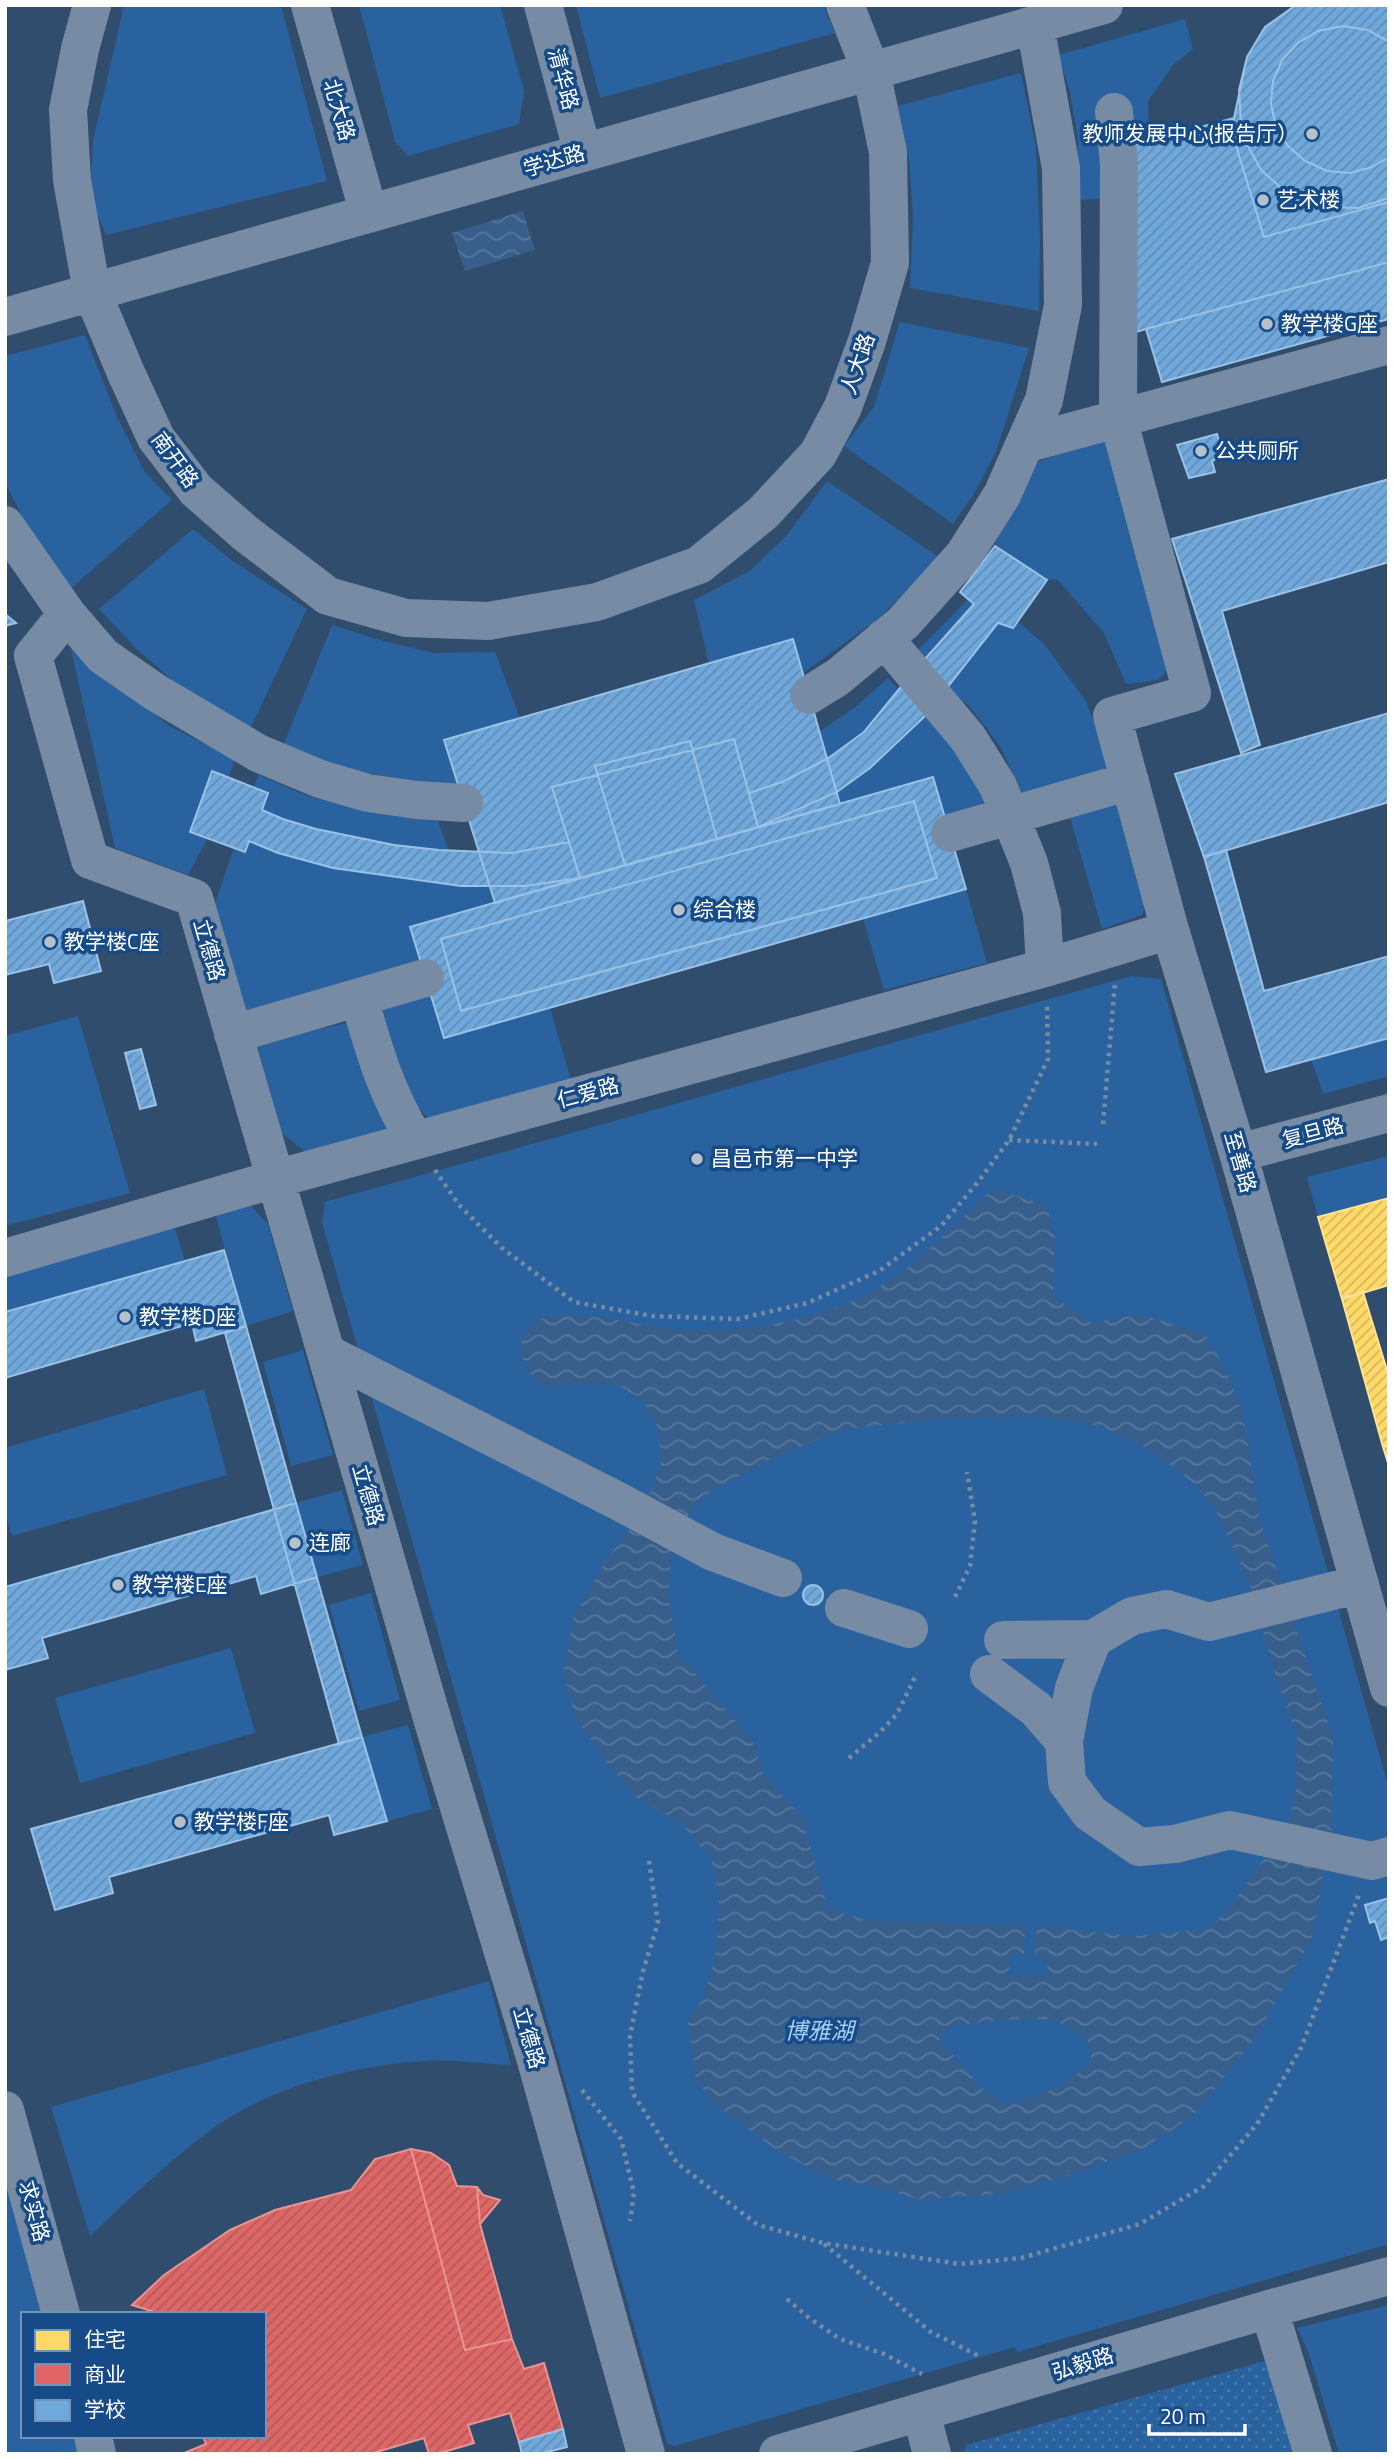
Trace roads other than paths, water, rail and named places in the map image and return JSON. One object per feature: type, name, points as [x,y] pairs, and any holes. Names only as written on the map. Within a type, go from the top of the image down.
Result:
[{"type":"street","name":"南开路","points":[[92,5],[68,110],[72,180],[92,292],[156,438],[196,490],[245,533],[328,596],[406,618],[488,621],[597,602]]},
{"type":"street","name":"北大路","points":[[310,5],[369,214]]},
{"type":"street","name":"清华路","points":[[542,5],[583,153]]},
{"type":"street","name":"人大路","points":[[597,602],[699,565],[763,513],[818,454],[843,407],[867,341],[890,263],[888,152],[871,71],[845,5]]},
{"type":"street","name":"学达路","points":[[5,317],[1104,5]]},
{"type":"street","points":[[809,695],[838,677],[903,622],[964,555],[1002,495],[1044,400],[1063,305],[1062,235],[1060,168],[1035,25]]},
{"type":"street","points":[[1114,112],[1119,164],[1118,418]]},
{"type":"street","points":[[1062,235],[1119,232]]},
{"type":"street","points":[[1025,444],[1389,345]]},
{"type":"street","name":"至善路","points":[[1118,418],[1192,693],[1112,716],[1170,930],[1238,1153],[1389,1688]]},
{"type":"street","points":[[5,525],[67,614],[103,656],[155,692],[258,753],[320,779],[368,793],[464,803]]},
{"type":"street","name":"立德路","points":[[67,614],[33,656],[90,860],[194,898],[434,1725],[536,2061],[646,2454]]},
{"type":"street","points":[[884,638],[968,738],[998,786],[1029,863],[1042,913],[1045,968]]},
{"type":"street","points":[[950,833],[1130,781]]},
{"type":"street","name":"仁爱路","points":[[5,1258],[275,1179],[1045,968],[1170,930]]},
{"type":"street","points":[[233,1034],[425,978]]},
{"type":"street","points":[[359,998],[396,1110],[415,1140]]},
{"type":"street","name":"复旦路","points":[[1238,1153],[1389,1112]]},
{"type":"street","points":[[328,1354],[713,1552],[783,1578]]},
{"type":"street","points":[[1003,1640],[1093,1639],[1132,1616],[1166,1609],[1209,1622],[1360,1584]]},
{"type":"street","points":[[844,1608],[909,1629]]},
{"type":"street","points":[[1093,1639],[1073,1688],[1065,1741],[1067,1782],[1090,1813],[1139,1847],[1175,1844],[1230,1830],[1381,1858]]},
{"type":"street","points":[[989,1674],[1036,1709],[1065,1741]]},
{"type":"street","name":"求实路","points":[[5,2110],[60,2312]]},
{"type":"street","name":"弘毅路","points":[[778,2454],[1389,2276]]},
{"type":"street","points":[[1269,2309],[1313,2454]]},
{"type":"street","points":[[920,2413],[932,2454]]},
{"type":"water","points":[[523,211],[535,250],[465,271],[452,233]]},
{"type":"water","name":"博雅湖","points":[[993,1189],[1046,1205],[1055,1236],[1053,1295],[1091,1323],[1137,1314],[1204,1333],[1227,1372],[1242,1410],[1260,1521],[1333,1738],[1331,1837],[1312,1938],[1256,2037],[1194,2115],[1144,2148],[1074,2174],[999,2194],[917,2199],[868,2185],[835,2180],[780,2153],[715,2104],[696,2079],[688,2023],[704,1997],[717,1950],[719,1899],[712,1860],[682,1824],[637,1798],[608,1764],[575,1716],[563,1672],[575,1614],[607,1559],[642,1513],[661,1465],[658,1428],[642,1399],[617,1385],[582,1383],[550,1387],[533,1378],[523,1359],[521,1336],[538,1320],[555,1316],[572,1315],[669,1329],[704,1330],[762,1326],[819,1313],[860,1297],[902,1271]],"holes":[[[1036,1416],[1101,1426],[1143,1446],[1188,1478],[1215,1508],[1249,1582],[1276,1677],[1297,1735],[1296,1790],[1288,1825],[1233,1903],[1209,1929],[1132,1936],[1037,1926],[1035,1958],[1048,1959],[1047,1977],[1008,1975],[1010,1955],[1024,1955],[1025,1926],[865,1920],[828,1909],[802,1817],[764,1776],[752,1741],[678,1653],[668,1593],[673,1535],[705,1495],[769,1460],[844,1429],[944,1419]],[[1049,2019],[1070,2027],[1088,2039],[1092,2064],[1054,2089],[1008,2105],[983,2090],[938,2041],[950,2026],[996,2020]]]},
{"type":"place","name":"教师发展中心(报告厅）","points":[[1312,134]]},
{"type":"place","name":"艺术楼","points":[[1263,200]]},
{"type":"place","name":"教学楼G座","points":[[1267,324]]},
{"type":"place","name":"公共厕所","points":[[1201,451]]},
{"type":"place","name":"综合楼","points":[[679,910]]},
{"type":"place","name":"教学楼C座","points":[[50,942]]},
{"type":"place","name":"昌邑市第一中学","points":[[697,1159]]},
{"type":"place","name":"教学楼D座","points":[[125,1317]]},
{"type":"place","name":"连廊","points":[[295,1543]]},
{"type":"place","name":"教学楼E座","points":[[118,1585]]},
{"type":"place","name":"教学楼F座","points":[[180,1822]]}]
